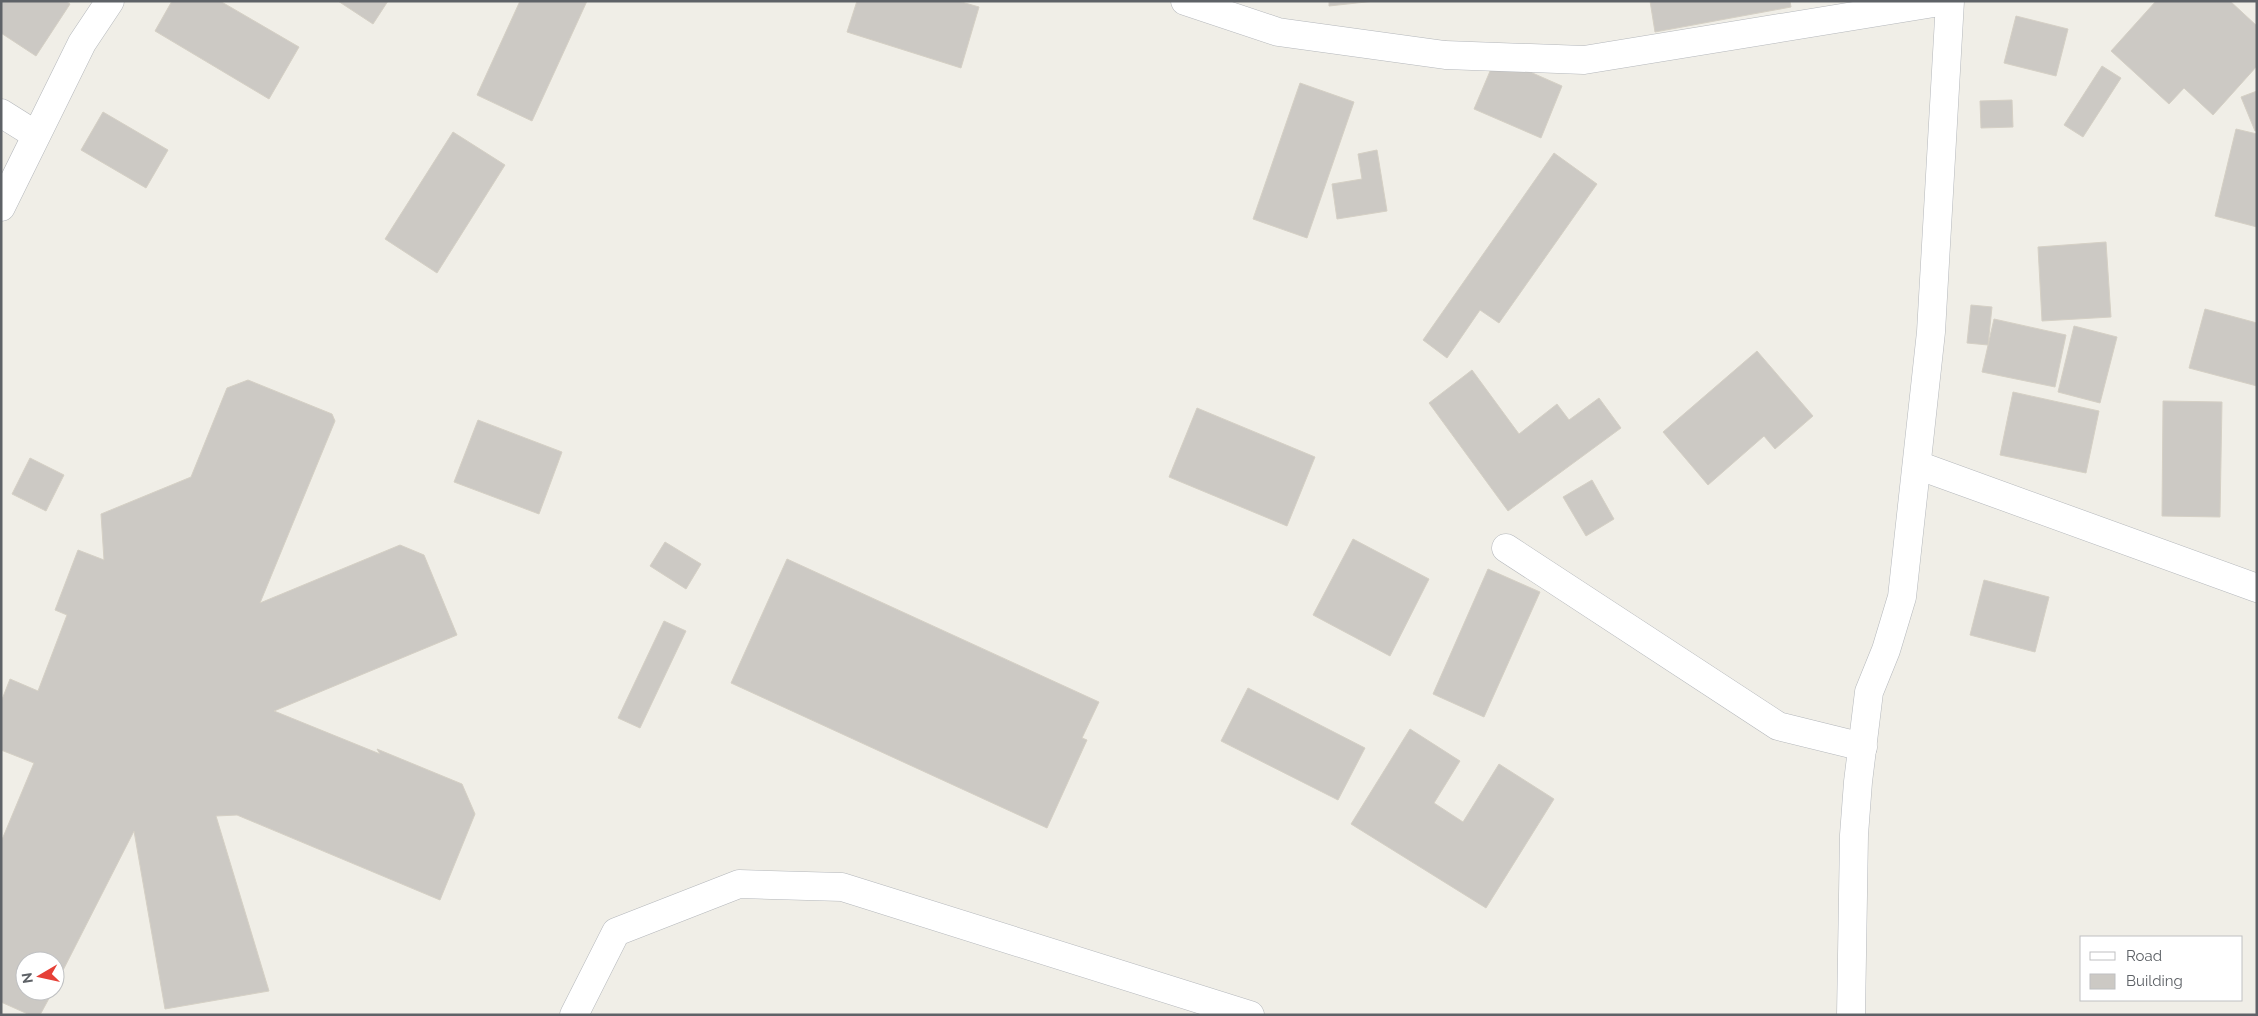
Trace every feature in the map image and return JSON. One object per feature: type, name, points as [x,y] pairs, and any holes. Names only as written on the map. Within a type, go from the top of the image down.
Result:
[{"type":"street","points":[[1,207],[82,43],[110,1]]},
{"type":"street","points":[[1185,1],[1278,32],[1445,54],[1584,60],[1946,1]]},
{"type":"street","points":[[1851,1015],[1854,835],[1869,692],[1886,650],[1902,597],[1932,332],[1950,1]]},
{"type":"street","points":[[1,113],[36,135]]},
{"type":"street","points":[[1917,465],[2257,588]]},
{"type":"street","points":[[1506,548],[1778,726],[1863,747]]},
{"type":"street","points":[[574,1015],[616,932],[739,884],[842,887],[1250,1015]]},
{"type":"building","points":[[1,1],[66,1],[70,4],[36,56],[1,33]]},
{"type":"building","points":[[172,1],[220,1],[299,47],[269,99],[155,31]]},
{"type":"building","points":[[338,1],[388,1],[373,24]]},
{"type":"building","points":[[520,1],[587,1],[532,121],[477,95]]},
{"type":"building","points":[[857,1],[958,1],[979,7],[961,68],[847,32]]},
{"type":"building","points":[[1329,1],[1375,1],[1329,6]]},
{"type":"building","points":[[1650,1],[1790,1],[1791,7],[1655,32]]},
{"type":"building","points":[[2156,1],[2230,1],[2257,26],[2257,66],[2213,115],[2184,88],[2169,104],[2111,51]]},
{"type":"building","points":[[2016,16],[2068,29],[2056,76],[2004,63]]},
{"type":"building","points":[[1496,57],[1562,86],[1541,138],[1474,109]]},
{"type":"building","points":[[2102,66],[2121,78],[2083,137],[2064,125]]},
{"type":"building","points":[[1300,83],[1354,102],[1307,238],[1253,219]]},
{"type":"building","points":[[2257,91],[2257,130],[2255,131],[2241,97]]},
{"type":"building","points":[[2012,100],[2013,127],[1981,128],[1980,101]]},
{"type":"building","points":[[103,112],[168,150],[146,188],[81,150]]},
{"type":"building","points":[[2236,129],[2257,134],[2257,227],[2215,216]]},
{"type":"building","points":[[453,132],[505,165],[437,273],[385,239]]},
{"type":"building","points":[[1377,150],[1387,211],[1337,219],[1332,184],[1362,179],[1358,154]]},
{"type":"building","points":[[1554,153],[1597,184],[1499,323],[1480,310],[1447,358],[1423,340]]},
{"type":"building","points":[[2106,242],[2111,317],[2042,321],[2038,247]]},
{"type":"building","points":[[1971,305],[1992,307],[1988,345],[1967,343]]},
{"type":"building","points":[[2205,309],[2257,323],[2257,386],[2189,368]]},
{"type":"building","points":[[1994,319],[2066,335],[2055,387],[1982,372]]},
{"type":"building","points":[[2074,326],[2117,337],[2100,403],[2058,392]]},
{"type":"building","points":[[1757,351],[1813,416],[1775,449],[1764,436],[1708,485],[1663,432]]},
{"type":"building","points":[[1472,370],[1519,434],[1557,404],[1569,420],[1599,398],[1621,428],[1508,511],[1429,403]]},
{"type":"building","points":[[248,380],[332,414],[335,421],[260,603],[400,545],[424,555],[457,635],[274,711],[380,754],[377,749],[462,784],[475,814],[440,900],[237,815],[216,816],[269,991],[165,1009],[134,831],[65,966],[65,951],[15,951],[15,1001],[48,1001],[40,1015],[30,1015],[1,1002],[1,842],[34,763],[1,750],[1,702],[10,679],[38,691],[67,615],[55,610],[78,550],[104,560],[101,514],[191,477],[227,388]]},
{"type":"building","points":[[2013,392],[2099,411],[2086,473],[2000,455]]},
{"type":"building","points":[[2163,401],[2222,402],[2220,517],[2162,516]]},
{"type":"building","points":[[1197,408],[1315,457],[1287,526],[1169,477]]},
{"type":"building","points":[[478,420],[562,452],[539,514],[454,482]]},
{"type":"building","points":[[30,458],[64,475],[46,511],[12,494]]},
{"type":"building","points":[[1592,480],[1614,519],[1586,536],[1563,497]]},
{"type":"building","points":[[1353,539],[1429,579],[1390,656],[1313,615]]},
{"type":"building","points":[[665,542],[701,564],[686,589],[650,566]]},
{"type":"building","points":[[787,559],[1099,702],[1082,738],[1087,740],[1047,828],[731,683]]},
{"type":"building","points":[[1488,569],[1540,592],[1484,717],[1433,694]]},
{"type":"building","points":[[1984,580],[2049,597],[2035,652],[1970,635]]},
{"type":"building","points":[[664,621],[686,631],[640,728],[618,718]]},
{"type":"building","points":[[1248,688],[1365,748],[1338,800],[1221,741]]},
{"type":"building","points":[[1410,729],[1460,761],[1434,803],[1463,822],[1499,764],[1554,799],[1486,908],[1351,824]]}]
